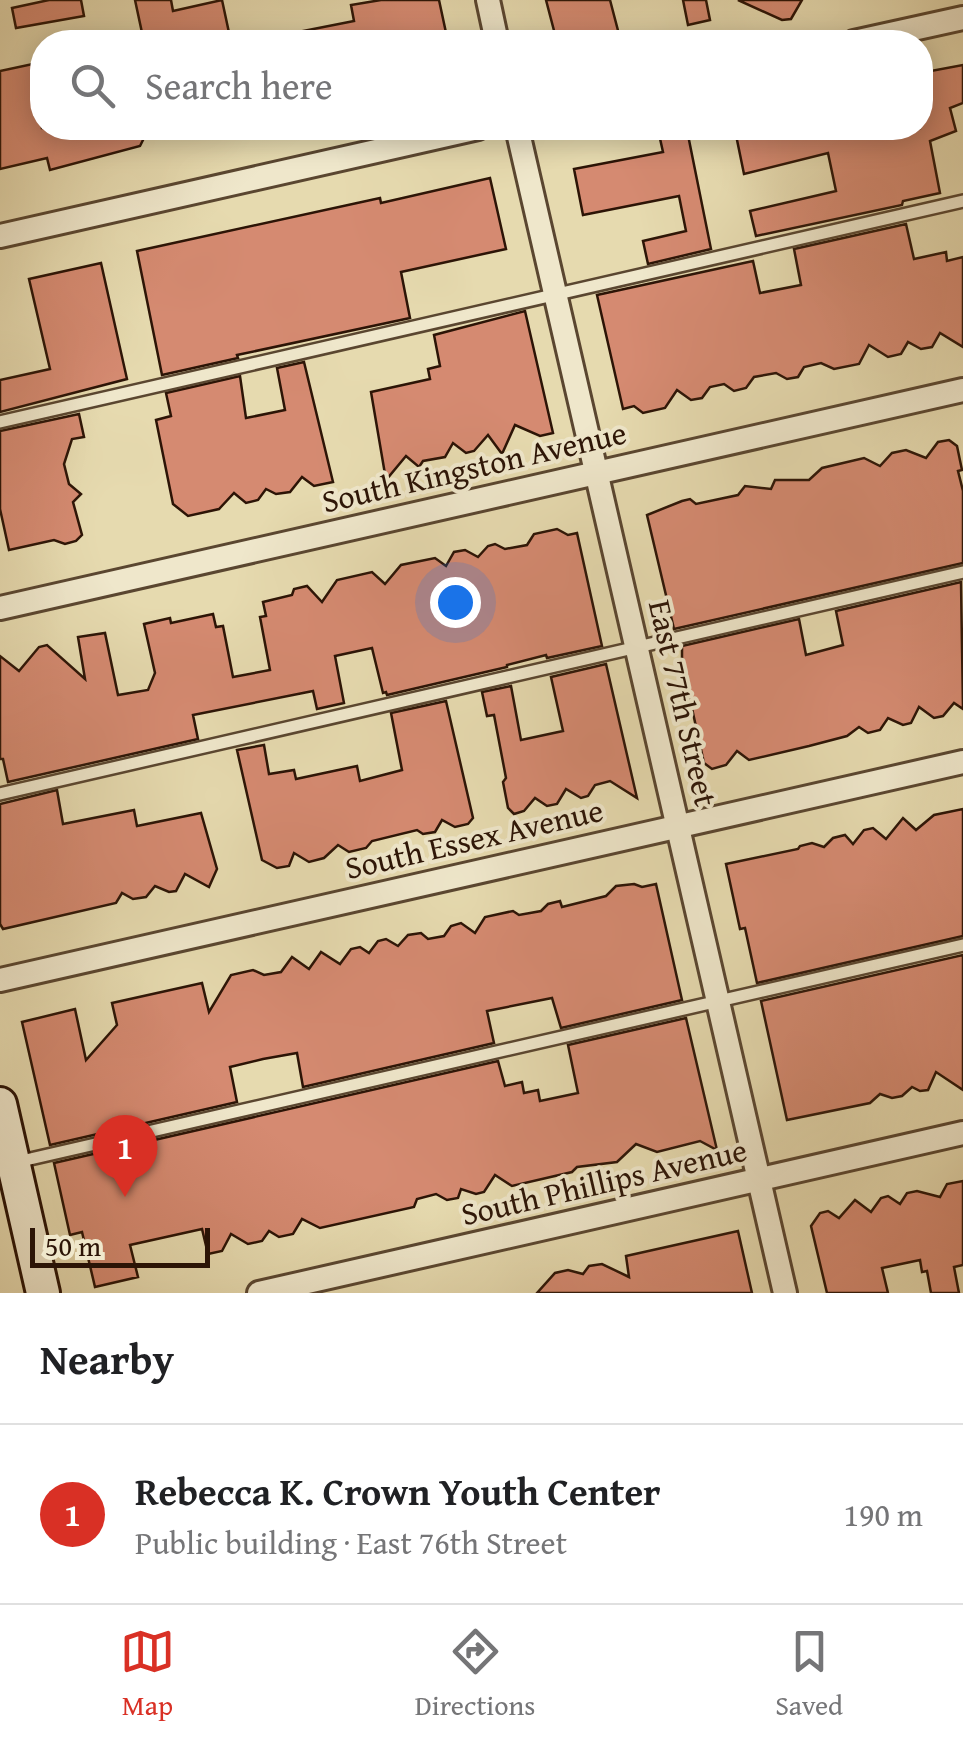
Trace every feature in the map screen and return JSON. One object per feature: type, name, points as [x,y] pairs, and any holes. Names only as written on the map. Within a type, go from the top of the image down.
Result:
[{"type":"street","points":[[488,0],[495,30]]},
{"type":"street","points":[[908,30],[963,18]]},
{"type":"street","points":[[0,236],[425,140]]},
{"type":"street","name":"East 77th Street","points":[[520,140],[785,1293]]},
{"type":"street","name":"South Kingston Avenue","points":[[0,608],[963,390]]},
{"type":"street","name":"South Essex Avenue","points":[[0,980],[963,762]]},
{"type":"street","points":[[0,1104],[7,1164],[44,1293]]},
{"type":"street","name":"South Phillips Avenue","points":[[259,1293],[963,1133]]},
{"type":"lane","points":[[0,422],[963,201]]},
{"type":"lane","points":[[0,794],[963,572]]},
{"type":"lane","points":[[7,1164],[963,946]]},
{"type":"building","points":[[49,0],[81,0],[84,16],[16,28],[12,8]]},
{"type":"building","points":[[135,0],[171,0],[173,11],[222,0],[228,30],[141,30]]},
{"type":"building","points":[[381,0],[439,0],[445,30],[308,30],[354,21],[351,5]]},
{"type":"building","points":[[546,0],[610,0],[618,30],[554,30]]},
{"type":"building","points":[[683,0],[706,0],[710,20],[688,25]]},
{"type":"building","points":[[738,0],[802,0],[791,19],[782,20]]},
{"type":"building","points":[[30,65],[30,140],[143,140],[140,146],[50,170],[47,158],[0,169],[0,71]]},
{"type":"building","points":[[963,65],[963,103],[950,108],[956,131],[933,140],[933,71]]},
{"type":"building","points":[[660,140],[689,140],[711,249],[648,264],[643,241],[686,231],[679,196],[583,215],[574,169],[663,152]]},
{"type":"building","points":[[737,140],[933,140],[940,193],[903,201],[902,205],[756,236],[750,211],[836,191],[828,153],[744,174]]},
{"type":"building","points":[[490,178],[506,249],[401,272],[410,318],[162,375],[137,251]]},
{"type":"building","points":[[906,224],[914,259],[946,252],[947,261],[963,257],[963,347],[940,333],[932,347],[921,349],[908,342],[901,354],[888,357],[869,345],[859,364],[834,369],[821,363],[804,367],[798,377],[787,379],[776,373],[754,377],[746,388],[734,391],[724,384],[710,387],[702,398],[691,400],[677,390],[665,408],[643,413],[634,406],[623,409],[597,295],[753,261],[760,293],[801,285],[794,249]]},
{"type":"building","points":[[101,263],[127,379],[0,412],[0,380],[50,369],[29,279]]},
{"type":"building","points":[[525,311],[553,433],[540,436],[515,425],[502,454],[488,435],[474,451],[466,453],[453,443],[445,457],[423,461],[419,467],[406,456],[386,480],[371,392],[430,379],[428,369],[440,366],[434,335]]},
{"type":"building","points":[[304,362],[333,482],[314,486],[302,477],[290,492],[276,494],[266,489],[258,500],[246,503],[234,493],[219,509],[188,516],[173,504],[156,420],[171,416],[166,393],[240,376],[246,418],[285,410],[277,368]]},
{"type":"building","points":[[79,414],[84,437],[72,439],[64,464],[69,484],[81,494],[73,502],[82,535],[65,544],[54,540],[9,550],[0,509],[0,431]]},
{"type":"building","points":[[949,440],[957,446],[962,470],[958,471],[963,491],[963,563],[674,629],[647,515],[690,499],[696,504],[738,495],[745,486],[771,489],[775,480],[809,480],[822,468],[864,458],[880,466],[892,453],[906,450],[926,458],[938,442]]},
{"type":"building","points":[[557,529],[568,535],[577,533],[602,646],[547,658],[546,655],[387,695],[383,693],[372,648],[335,656],[344,703],[317,709],[313,691],[193,715],[198,739],[8,782],[0,759],[0,656],[19,671],[39,647],[47,645],[85,679],[78,637],[105,633],[118,695],[148,690],[155,673],[144,624],[213,614],[216,627],[223,626],[233,677],[270,670],[260,617],[266,616],[263,602],[292,595],[294,589],[307,586],[322,602],[337,580],[372,572],[385,584],[401,565],[435,558],[446,566],[454,552],[465,550],[478,557],[488,546],[495,544],[505,549],[527,545],[534,534]]},
{"type":"building","points":[[961,582],[963,709],[954,703],[943,716],[934,718],[919,707],[911,723],[903,725],[888,718],[880,730],[868,733],[859,727],[847,736],[749,760],[737,751],[726,765],[712,769],[704,763],[682,663],[682,646],[799,619],[806,655],[843,645],[836,611]]},
{"type":"building","points":[[606,664],[637,798],[610,781],[595,785],[588,796],[581,798],[566,789],[557,804],[547,806],[535,798],[524,811],[514,814],[508,808],[494,715],[487,716],[482,692],[511,686],[521,740],[563,731],[551,677]]},
{"type":"building","points":[[446,701],[473,818],[468,824],[455,827],[442,820],[435,832],[423,834],[417,830],[372,841],[366,848],[349,852],[338,845],[324,858],[309,862],[294,853],[289,866],[277,868],[262,860],[237,750],[264,745],[269,774],[294,770],[296,779],[357,766],[360,781],[402,770],[391,713]]},
{"type":"building","points":[[57,790],[63,824],[134,810],[137,826],[201,813],[217,869],[209,887],[185,874],[176,891],[155,886],[146,897],[133,899],[122,893],[116,903],[3,929],[0,804]]},
{"type":"building","points":[[963,809],[963,936],[757,983],[726,864],[812,843],[824,847],[833,838],[845,835],[853,844],[864,830],[873,828],[886,839],[903,818],[916,830],[934,815]]},
{"type":"building","points":[[656,884],[682,1000],[561,1028],[552,998],[487,1011],[494,1043],[303,1087],[297,1053],[263,1059],[230,1067],[237,1102],[50,1145],[22,1022],[75,1009],[86,1060],[117,1025],[112,1003],[202,983],[209,1012],[231,975],[253,970],[264,975],[281,972],[292,957],[309,969],[321,952],[340,964],[351,949],[360,947],[369,953],[378,941],[386,939],[398,946],[408,935],[421,933],[428,939],[444,936],[451,926],[461,923],[475,933],[485,917],[541,911],[560,901],[562,907],[606,896],[616,886]]},
{"type":"building","points":[[963,955],[963,1090],[936,1072],[928,1090],[912,1087],[902,1096],[880,1094],[870,1103],[787,1120],[761,1001]]},
{"type":"building","points":[[686,1018],[717,1150],[700,1141],[657,1152],[636,1144],[617,1162],[577,1167],[572,1172],[512,1186],[495,1175],[484,1192],[476,1194],[461,1189],[458,1198],[447,1200],[436,1194],[417,1199],[414,1207],[320,1228],[302,1219],[293,1234],[279,1237],[269,1231],[262,1241],[248,1244],[231,1234],[222,1251],[208,1254],[202,1229],[130,1245],[138,1277],[95,1287],[82,1232],[70,1235],[54,1163],[498,1061],[505,1086],[522,1082],[524,1093],[538,1090],[540,1101],[578,1093],[568,1045]]},
{"type":"building","points":[[963,1181],[963,1265],[954,1267],[959,1293],[931,1293],[927,1271],[922,1272],[920,1260],[882,1268],[888,1293],[827,1293],[811,1226],[820,1213],[828,1211],[839,1218],[855,1200],[871,1212],[881,1198],[888,1196],[900,1204],[907,1193],[917,1191],[940,1197],[947,1184]]},
{"type":"building","points":[[738,1231],[752,1293],[537,1293],[555,1273],[568,1270],[583,1274],[589,1266],[602,1264],[629,1277],[626,1256]]},
{"type":"place","name":"Rebecca K. Crown Youth Center","points":[[125,1197]]}]
